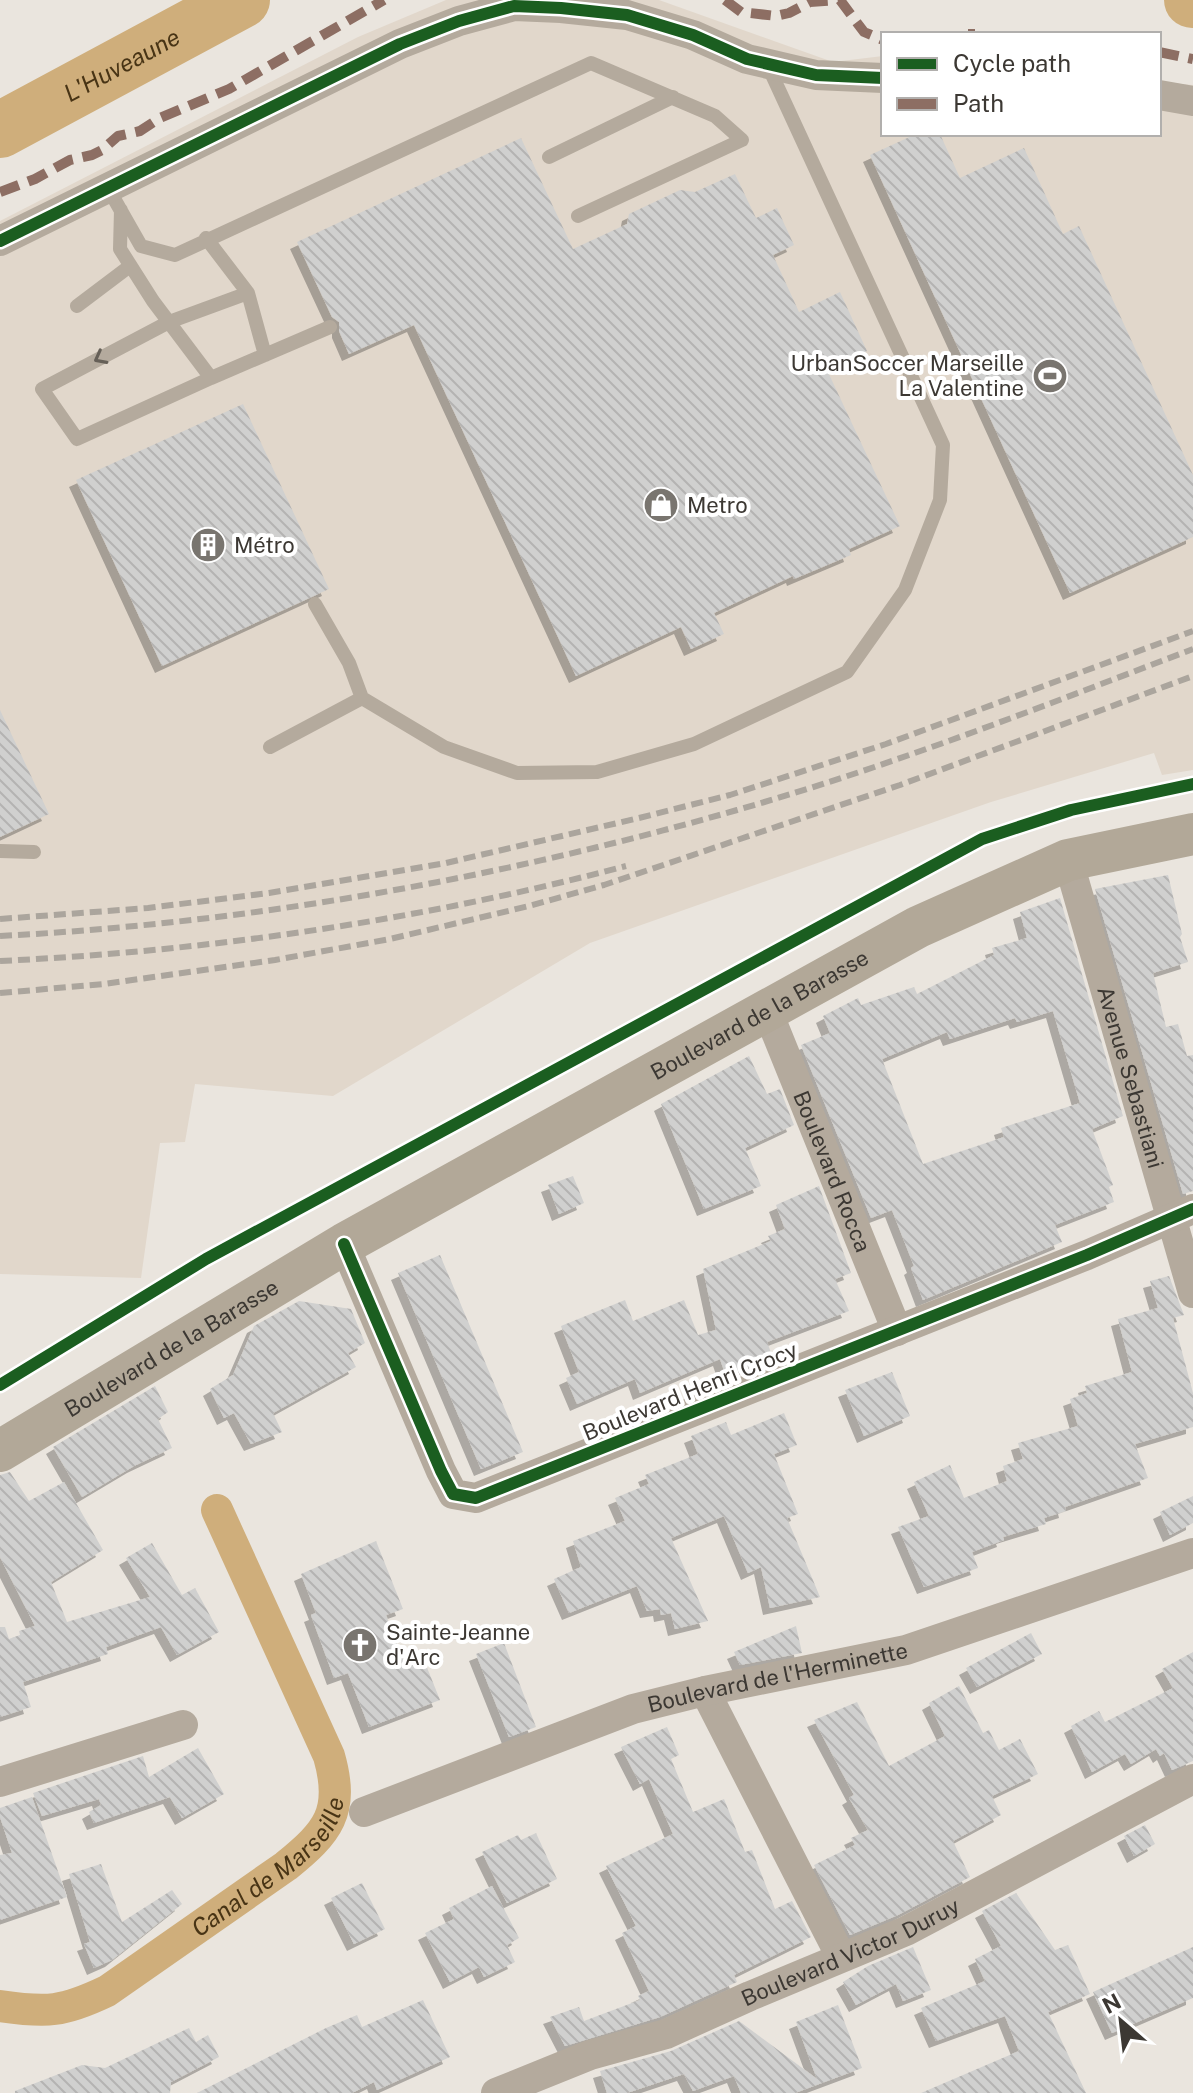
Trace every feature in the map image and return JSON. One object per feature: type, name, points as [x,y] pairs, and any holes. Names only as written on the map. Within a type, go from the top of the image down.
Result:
[{"type":"main road","name":"Boulevard de la Barasse","points":[[0,1451],[344,1244],[918,927],[1068,860],[1193,834]]},
{"type":"main road","name":"Boulevard de la Barasse","points":[[0,1417],[261,1265],[344,1244]]},
{"type":"street","points":[[0,241],[114,199],[400,44],[459,21],[514,6],[627,15],[693,35],[747,59],[767,64],[816,75],[881,78]]},
{"type":"street","points":[[1161,95],[1193,101]]},
{"type":"street","name":"Avenue Sebastiani","points":[[1068,860],[1181,1213],[1193,1293]]},
{"type":"street","name":"Boulevard Rocca","points":[[767,1010],[897,1331]]},
{"type":"street","name":"Boulevard Henri Crocy","points":[[344,1244],[441,1471],[453,1494],[476,1498],[1087,1255],[1181,1213]]},
{"type":"street","name":"Boulevard de l'Herminette","points":[[364,1812],[633,1709],[906,1650],[1193,1553]]},
{"type":"street","points":[[705,1691],[841,1957]]},
{"type":"street","points":[[0,1782],[183,1725]]},
{"type":"street","name":"Boulevard Victor Duruy","points":[[496,2093],[590,2055],[666,2034],[906,1931],[1193,1779]]},
{"type":"lane","points":[[114,199],[141,246],[175,255],[206,238],[591,63],[715,116],[742,140],[578,216]]},
{"type":"lane","points":[[315,604],[349,663],[362,698],[444,747],[517,773],[597,772],[694,744],[847,672],[905,590],[940,500],[943,445],[767,64]]},
{"type":"lane","points":[[549,157],[673,97]]},
{"type":"lane","points":[[114,199],[120,249],[211,378]]},
{"type":"lane","points":[[206,238],[248,293],[265,355]]},
{"type":"lane","points":[[77,306],[130,266]]},
{"type":"lane","points":[[248,293],[169,322],[42,389],[77,439],[330,327]]},
{"type":"lane","points":[[270,747],[362,698]]},
{"type":"lane","points":[[0,851],[34,852]]},
{"type":"shaded area","points":[[446,0],[659,0],[833,62],[881,56],[881,136],[1161,136],[1161,82],[1193,85],[1193,770],[1162,775],[1154,753],[991,802],[590,943],[333,1096],[195,1084],[185,1142],[160,1143],[141,1278],[0,1274],[0,221],[358,37]]},
{"type":"building","name":"UrbanSoccer Marseille La Valentine","points":[[912,136],[941,136],[960,178],[1024,148],[1063,234],[1079,226],[1193,475],[1193,537],[1070,593],[870,155]]},
{"type":"building","points":[[521,138],[573,249],[627,224],[629,214],[680,190],[695,192],[735,174],[756,218],[777,208],[794,245],[773,255],[799,312],[840,292],[867,351],[827,370],[900,526],[849,549],[851,555],[794,579],[793,576],[714,613],[724,634],[691,649],[681,627],[576,676],[414,325],[349,354],[339,331],[339,322],[332,317],[297,242]]},
{"type":"building","name":"Métro","points":[[243,404],[329,589],[162,666],[76,480]]},
{"type":"building","points":[[0,710],[49,814],[0,837]]},
{"type":"building","points":[[1168,875],[1188,962],[1153,973],[1166,1027],[1178,1024],[1187,1056],[1193,1055],[1193,1191],[1183,1194],[1095,889]]},
{"type":"building","points":[[1060,898],[1123,1116],[1092,1129],[1113,1185],[1109,1187],[1114,1202],[1055,1225],[1062,1242],[923,1300],[911,1268],[914,1266],[892,1210],[871,1218],[801,1045],[830,1033],[823,1016],[858,998],[861,1005],[914,987],[917,994],[994,955],[992,948],[1027,938],[1020,912]],"holes":[[[1053,1011],[1080,1103],[1001,1128],[1004,1137],[923,1164],[882,1059],[947,1032],[950,1039],[1015,1018],[1017,1022]]]},
{"type":"building","points":[[749,1056],[767,1094],[780,1089],[794,1125],[745,1148],[761,1186],[704,1209],[661,1104]]},
{"type":"building","points":[[573,1176],[584,1203],[559,1214],[548,1185]]},
{"type":"building","points":[[819,1186],[851,1273],[835,1279],[849,1311],[767,1342],[773,1358],[726,1376],[720,1359],[640,1393],[635,1379],[577,1404],[566,1378],[579,1372],[561,1326],[625,1300],[633,1321],[684,1300],[698,1335],[716,1330],[703,1269],[771,1241],[768,1236],[785,1229],[776,1205]]},
{"type":"building","points":[[440,1255],[523,1452],[481,1469],[398,1273]]},
{"type":"building","points":[[1169,1276],[1184,1315],[1173,1318],[1193,1393],[1193,1427],[1135,1444],[1148,1478],[1065,1507],[1066,1511],[1044,1518],[1046,1524],[1003,1537],[1004,1540],[972,1552],[978,1568],[924,1587],[898,1527],[929,1516],[914,1482],[950,1465],[964,1498],[1007,1481],[1003,1466],[1023,1459],[1018,1443],[1078,1426],[1070,1399],[1087,1393],[1085,1386],[1132,1372],[1118,1319],[1158,1308],[1150,1281]]},
{"type":"building","points":[[299,1301],[351,1309],[365,1343],[348,1353],[356,1367],[273,1413],[282,1432],[251,1444],[234,1413],[224,1418],[210,1389],[233,1375],[254,1326]]},
{"type":"building","points":[[892,1372],[910,1416],[864,1436],[845,1390]]},
{"type":"building","points":[[155,1386],[168,1412],[158,1419],[172,1448],[82,1497],[53,1447]]},
{"type":"building","points":[[784,1413],[797,1445],[774,1454],[798,1514],[787,1518],[820,1597],[770,1608],[761,1567],[748,1573],[724,1516],[671,1538],[708,1621],[675,1629],[671,1613],[661,1615],[660,1609],[647,1611],[637,1586],[569,1613],[554,1579],[581,1567],[573,1541],[625,1521],[615,1498],[649,1484],[645,1475],[698,1454],[691,1436],[726,1422],[731,1435]]},
{"type":"building","points":[[10,1472],[29,1501],[64,1482],[103,1550],[51,1582],[67,1622],[150,1597],[126,1558],[152,1543],[182,1595],[195,1588],[219,1632],[177,1655],[161,1627],[106,1647],[108,1654],[23,1682],[31,1707],[0,1717],[0,1627],[5,1627],[9,1639],[20,1635],[19,1631],[35,1626],[0,1557],[0,1475]]},
{"type":"building","points":[[1193,1496],[1193,1523],[1170,1535],[1160,1512]]},
{"type":"building","points":[[376,1541],[403,1609],[386,1615],[406,1667],[424,1660],[440,1700],[369,1727],[348,1673],[334,1678],[311,1615],[316,1613],[301,1574]]},
{"type":"building","points":[[796,1626],[802,1653],[740,1665],[734,1652]]},
{"type":"building","points":[[1031,1633],[1042,1654],[977,1687],[966,1668]]},
{"type":"building","points":[[504,1643],[536,1727],[509,1737],[476,1654]]},
{"type":"building","points":[[1193,1652],[1193,1761],[1172,1770],[1164,1753],[1160,1756],[1156,1749],[1131,1764],[1125,1754],[1092,1772],[1071,1726],[1099,1711],[1105,1722],[1173,1688],[1162,1669]]},
{"type":"building","points":[[959,1686],[983,1733],[989,1730],[999,1750],[1020,1739],[1038,1774],[992,1796],[1001,1815],[953,1841],[970,1877],[898,1915],[850,1935],[814,1865],[855,1845],[851,1838],[868,1830],[849,1798],[854,1795],[814,1720],[857,1702],[889,1766],[945,1736],[929,1703]]},
{"type":"building","points":[[667,1727],[679,1755],[671,1759],[693,1812],[724,1799],[745,1852],[752,1850],[775,1909],[792,1901],[811,1937],[734,1975],[737,1982],[660,2017],[565,2046],[550,2017],[579,2007],[584,2021],[640,2000],[638,1996],[649,1991],[622,1933],[636,1926],[606,1866],[673,1834],[649,1779],[640,1784],[621,1747]]},
{"type":"building","points":[[198,1748],[224,1794],[182,1818],[170,1797],[94,1823],[89,1812],[101,1805],[99,1799],[42,1816],[33,1793],[143,1756],[149,1777]]},
{"type":"building","points":[[32,1797],[67,1897],[0,1920],[0,1855],[12,1853],[0,1808]]},
{"type":"building","points":[[1145,1825],[1155,1844],[1134,1856],[1124,1836]]},
{"type":"building","points":[[536,1833],[557,1879],[507,1903],[482,1852],[518,1835],[521,1840]]},
{"type":"building","points":[[101,1864],[122,1922],[172,1890],[182,1904],[112,1960],[94,1968],[84,1944],[90,1942],[69,1874]]},
{"type":"building","points":[[362,1883],[385,1929],[354,1944],[331,1898]]},
{"type":"building","points":[[492,1886],[519,1938],[507,1945],[515,1962],[484,1977],[479,1967],[450,1982],[425,1933],[454,1919],[449,1908]]},
{"type":"building","points":[[1016,1893],[1055,1950],[1068,1945],[1090,1994],[1048,2012],[1086,2093],[921,2093],[1019,2051],[1005,2016],[936,2041],[921,2008],[985,1981],[975,1959],[1001,1946],[982,1911]]},
{"type":"building","points":[[913,1947],[931,1990],[903,2001],[896,1984],[856,2005],[843,1982],[868,1966]]},
{"type":"building","points":[[1193,1947],[1193,1998],[1112,2033],[1093,1992]]},
{"type":"building","points":[[423,2000],[450,2057],[377,2090],[374,2082],[352,2093],[197,2093],[357,2015],[362,2027]]},
{"type":"building","points":[[838,2005],[862,2068],[795,2093],[741,2093],[734,2076],[693,2091],[684,2074],[627,2093],[607,2093],[600,2071],[671,2051],[739,2021],[817,2079],[796,2022]]},
{"type":"building","points":[[189,2028],[196,2042],[208,2035],[219,2057],[171,2082],[170,2093],[15,2093],[82,2065],[105,2068]]},
{"type":"waterway","name":"L'Huveaune","points":[[0,130],[242,0]]},
{"type":"waterway","name":"Canal de Marseille","points":[[0,2006],[55,2009],[107,1991],[286,1866],[313,1842],[329,1819],[335,1792],[329,1756],[217,1510]]},
{"type":"railway","points":[[0,919],[148,908],[269,893],[446,863],[639,818],[730,795],[886,744],[1193,631]]},
{"type":"railway","points":[[0,936],[94,930],[280,909],[464,877],[556,857],[795,793],[967,734],[1193,649]]},
{"type":"railway","points":[[0,993],[104,984],[275,960],[390,939],[529,906],[604,885],[900,785],[1193,676]]},
{"type":"railway","points":[[0,961],[158,950],[316,930],[472,902],[626,866]]},
{"type":"marked path","points":[[0,192],[35,179],[70,160],[92,155],[118,136],[140,131],[160,118],[229,89],[384,0]]},
{"type":"marked path","points":[[725,0],[741,12],[776,16],[810,2],[840,0],[864,32],[881,39]]},
{"type":"marked path","points":[[1161,52],[1193,59]]},
{"type":"cycle path","points":[[0,241],[400,44],[459,21],[514,6],[627,15],[693,35],[747,59],[816,75],[881,78]]},
{"type":"cycle path","points":[[0,1385],[206,1259],[982,839],[1071,810],[1193,784]]},
{"type":"cycle path","points":[[344,1244],[441,1471],[453,1494],[476,1498],[1087,1255],[1193,1209]]},
{"type":"place","name":"UrbanSoccer Marseille La Valentine","points":[[1050,376]]},
{"type":"place","name":"Metro","points":[[661,505]]},
{"type":"place","name":"Métro","points":[[208,545]]},
{"type":"place","name":"Sainte-Jeanne d'Arc","points":[[360,1645]]}]
